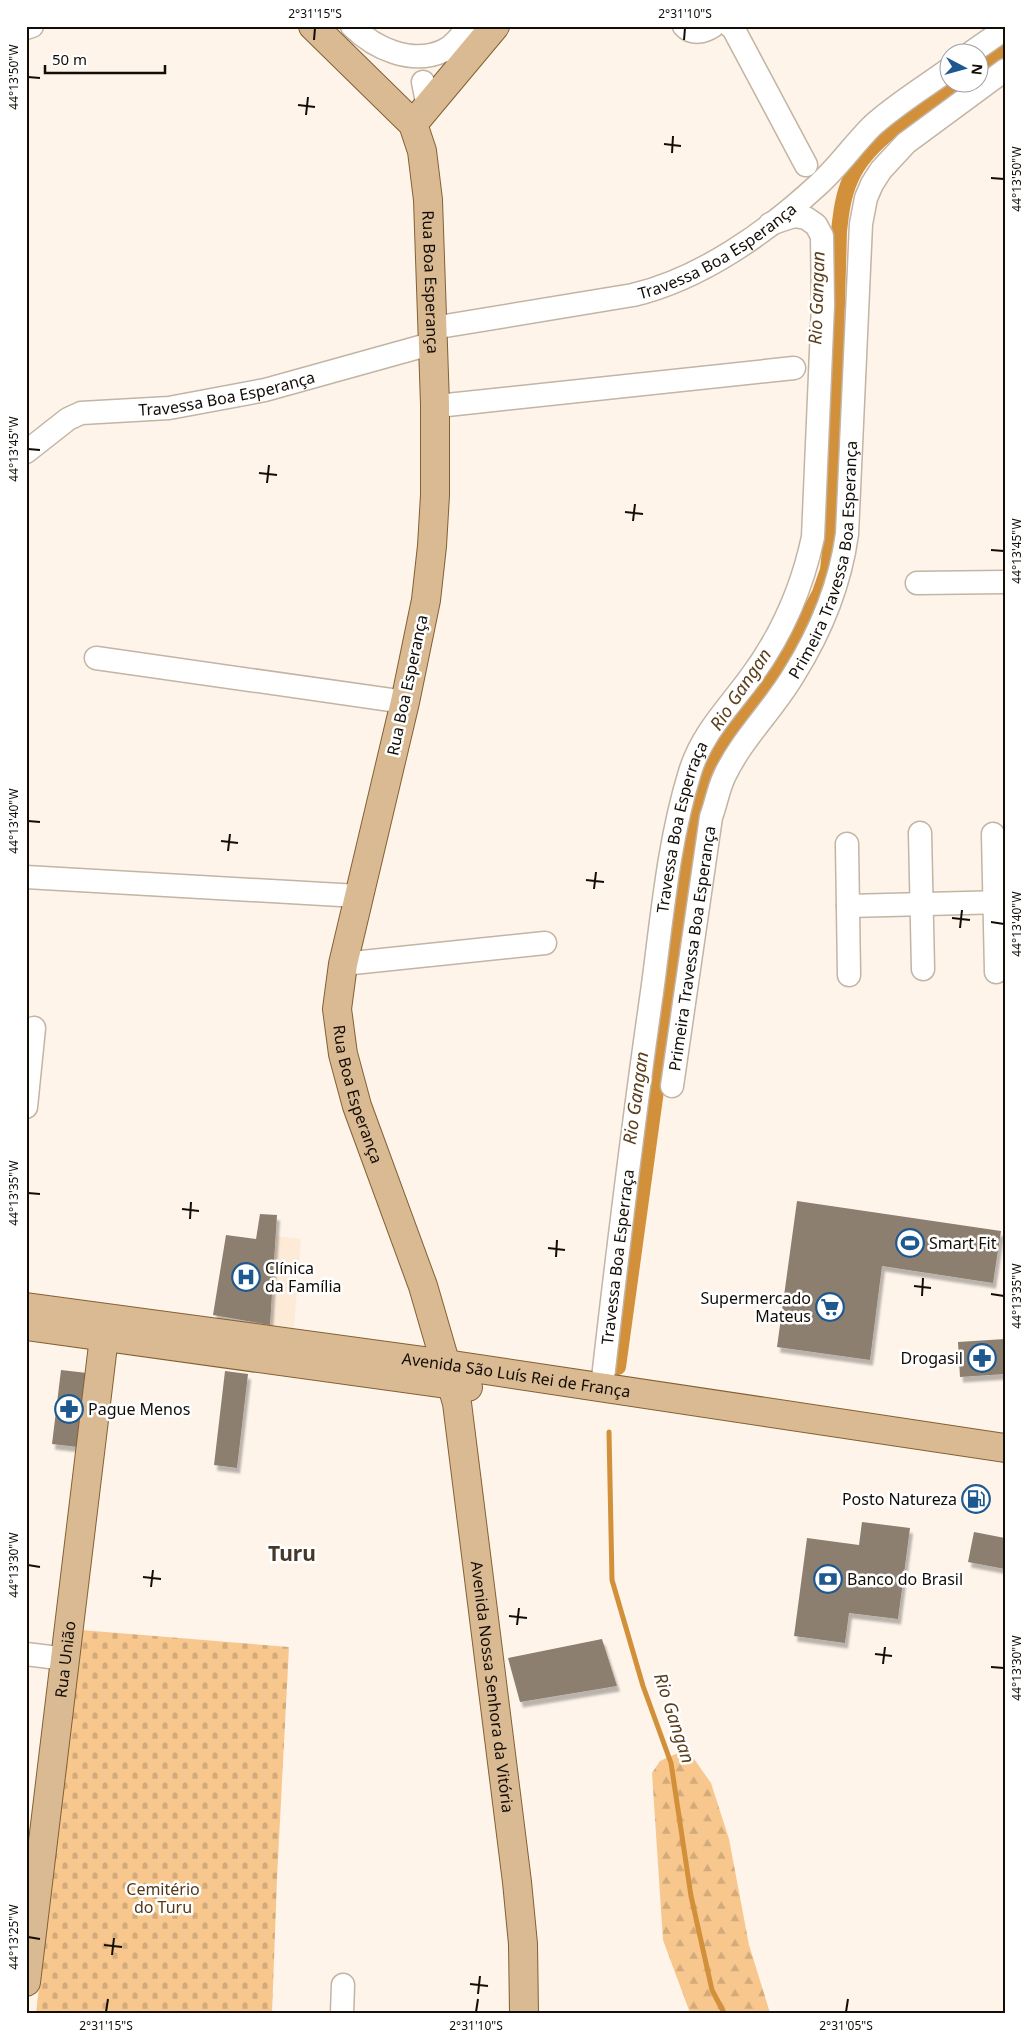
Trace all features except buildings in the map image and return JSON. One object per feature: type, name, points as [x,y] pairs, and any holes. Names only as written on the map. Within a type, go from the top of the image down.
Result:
[{"type":"main road","name":"Rua Boa Esperança","points":[[313,26],[421,105],[422,151],[428,200],[435,404],[435,495],[432,546],[426,600],[405,702],[342,964],[337,1009],[343,1054],[357,1106],[423,1286],[449,1374]]},
{"type":"main road","points":[[421,105],[495,26]]},
{"type":"main road","name":"Avenida São Luís Rei de França","points":[[26,1307],[1005,1464]]},
{"type":"main road","name":"Avenida São Luís Rei de França","points":[[26,1326],[104,1337],[449,1374],[602,1388],[1005,1448]]},
{"type":"main road","name":"Rua União","points":[[26,1982],[104,1337]]},
{"type":"main road","name":"Avenida Nossa Senhora da Vitória","points":[[449,1374],[457,1402],[517,1882],[523,1944],[524,2013]]},
{"type":"street","points":[[26,28],[32,26]]},
{"type":"street","points":[[352,26],[378,46],[421,58],[444,51],[456,43],[468,26]]},
{"type":"street","points":[[684,26],[688,30],[698,32],[706,31],[713,26]]},
{"type":"street","points":[[730,26],[733,28],[806,165]]},
{"type":"street","points":[[986,42],[1005,29]]},
{"type":"street","name":"Primeira Travessa Boa Esperança","points":[[672,1086],[712,817],[724,777],[750,735],[792,677],[819,627],[835,589],[843,563],[849,497],[861,224],[866,198],[881,170],[906,143],[1005,70]]},
{"type":"street","name":"Travessa Boa Esperança","points":[[26,452],[68,419],[81,414],[169,408],[265,390],[433,335],[658,289],[710,265],[770,224],[819,185],[873,126],[938,77]]},
{"type":"street","name":"Travessa Boa Esperraça","points":[[602,1388],[648,1017],[673,840],[682,800],[698,750],[710,728],[748,681],[770,646],[793,603],[807,567],[813,537],[823,305],[822,236],[816,225],[806,218],[794,216],[770,224]]},
{"type":"street","points":[[435,404],[794,368]]},
{"type":"street","points":[[917,583],[1005,582]]},
{"type":"street","points":[[96,658],[405,702]]},
{"type":"street","points":[[920,833],[923,969]]},
{"type":"street","points":[[993,834],[999,902],[996,972]]},
{"type":"street","points":[[848,844],[849,974]]},
{"type":"street","points":[[26,877],[358,896]]},
{"type":"street","points":[[848,906],[999,902]]},
{"type":"street","points":[[342,964],[545,943]]},
{"type":"street","points":[[26,1107],[34,1028]]},
{"type":"street","points":[[26,1654],[66,1659]]},
{"type":"street","points":[[342,1985],[342,2013]]},
{"type":"shaded area","points":[[276,1236],[301,1239],[294,1328],[270,1325]]},
{"type":"green space","name":"Cemitério do Turu","points":[[81,1630],[289,1647],[272,2013],[36,2013]]},
{"type":"green space","points":[[687,1749],[711,1783],[729,1839],[749,1945],[770,2013],[690,2013],[663,1940],[652,1773],[660,1761]]},
{"type":"waterway","name":"Rio Gangan","points":[[988,62],[1005,51]]},
{"type":"waterway","name":"Rio Gangan","points":[[618,1367],[687,865],[700,806],[714,763],[721,749],[780,668],[820,593],[828,570],[839,231],[844,197],[848,184],[859,163],[871,149],[899,124],[945,92]]},
{"type":"waterway","name":"Rio Gangan","points":[[609,1432],[612,1580],[643,1686],[671,1763],[691,1896],[712,1990],[724,2013]]},
{"type":"place","name":"Smart Fit","points":[[910,1243]]},
{"type":"place","name":"Clínica da Família","points":[[246,1277]]},
{"type":"place","name":"Supermercado Mateus","points":[[830,1307]]},
{"type":"place","name":"Drogasil","points":[[982,1358]]},
{"type":"place","name":"Pague Menos","points":[[69,1409]]},
{"type":"place","name":"Posto Natureza","points":[[976,1499]]},
{"type":"place","name":"Banco do Brasil","points":[[828,1579]]},
{"type":"district","name":"Turu","points":[[292,1553]]}]
